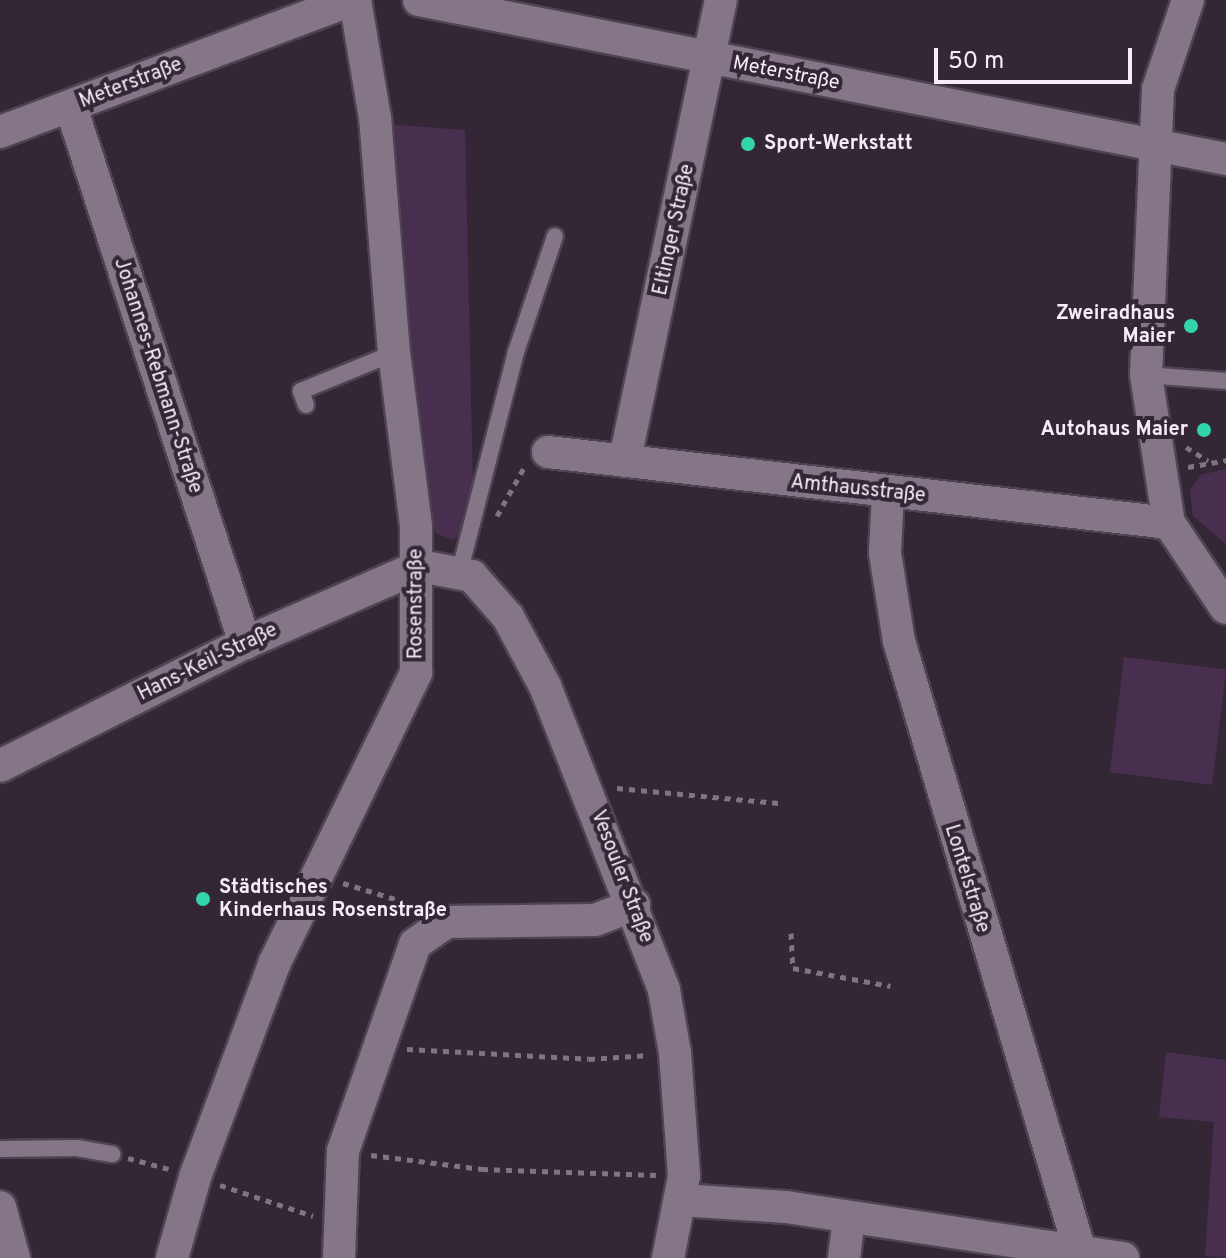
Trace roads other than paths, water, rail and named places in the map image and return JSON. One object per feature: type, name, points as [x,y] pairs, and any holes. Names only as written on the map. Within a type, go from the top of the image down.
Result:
[{"type":"street","name":"Meterstraße","points":[[0,132],[353,0]]},
{"type":"street","name":"Rosenstraße","points":[[172,1258],[195,1177],[275,962],[416,673],[420,566],[394,353],[375,118],[353,0]]},
{"type":"street","name":"Meterstraße","points":[[419,0],[1226,159]]},
{"type":"street","name":"Eltinger Straße","points":[[625,459],[721,0]]},
{"type":"street","points":[[1188,0],[1158,89],[1146,375],[1169,523],[1226,608]]},
{"type":"street","name":"Johannes-Rebmann-Straße","points":[[71,107],[245,643]]},
{"type":"street","name":"Amthausstraße","points":[[548,452],[1169,523]]},
{"type":"street","name":"Lontelstraße","points":[[888,493],[885,553],[899,641],[936,779],[1082,1256]]},
{"type":"street","points":[[420,566],[460,570]]},
{"type":"street","name":"Hans-Keil-Straße","points":[[0,766],[245,643],[420,566]]},
{"type":"street","name":"Vesouler Straße","points":[[460,570],[472,576],[508,617],[545,686],[634,905],[664,990],[675,1053],[682,1188],[668,1258]]},
{"type":"street","points":[[339,1258],[337,1224],[343,1151],[415,944],[446,922],[595,920],[634,905]]},
{"type":"street","points":[[682,1188],[1082,1256],[1123,1258]]},
{"type":"street","points":[[0,1207],[14,1258]]},
{"type":"street","points":[[844,1258],[849,1217]]},
{"type":"lane","points":[[460,570],[516,352],[555,236]]},
{"type":"lane","points":[[306,405],[301,391],[394,353]]},
{"type":"lane","points":[[1146,375],[1226,381]]},
{"type":"lane","points":[[0,1149],[77,1148],[112,1154]]},
{"type":"place","name":"Sport-Werkstatt","points":[[748,144]]},
{"type":"place","name":"Zweiradhaus Maier","points":[[1191,326]]},
{"type":"place","name":"Autohaus Maier","points":[[1204,430]]},
{"type":"place","name":"Städtisches Kinderhaus Rosenstraße","points":[[203,899]]}]
